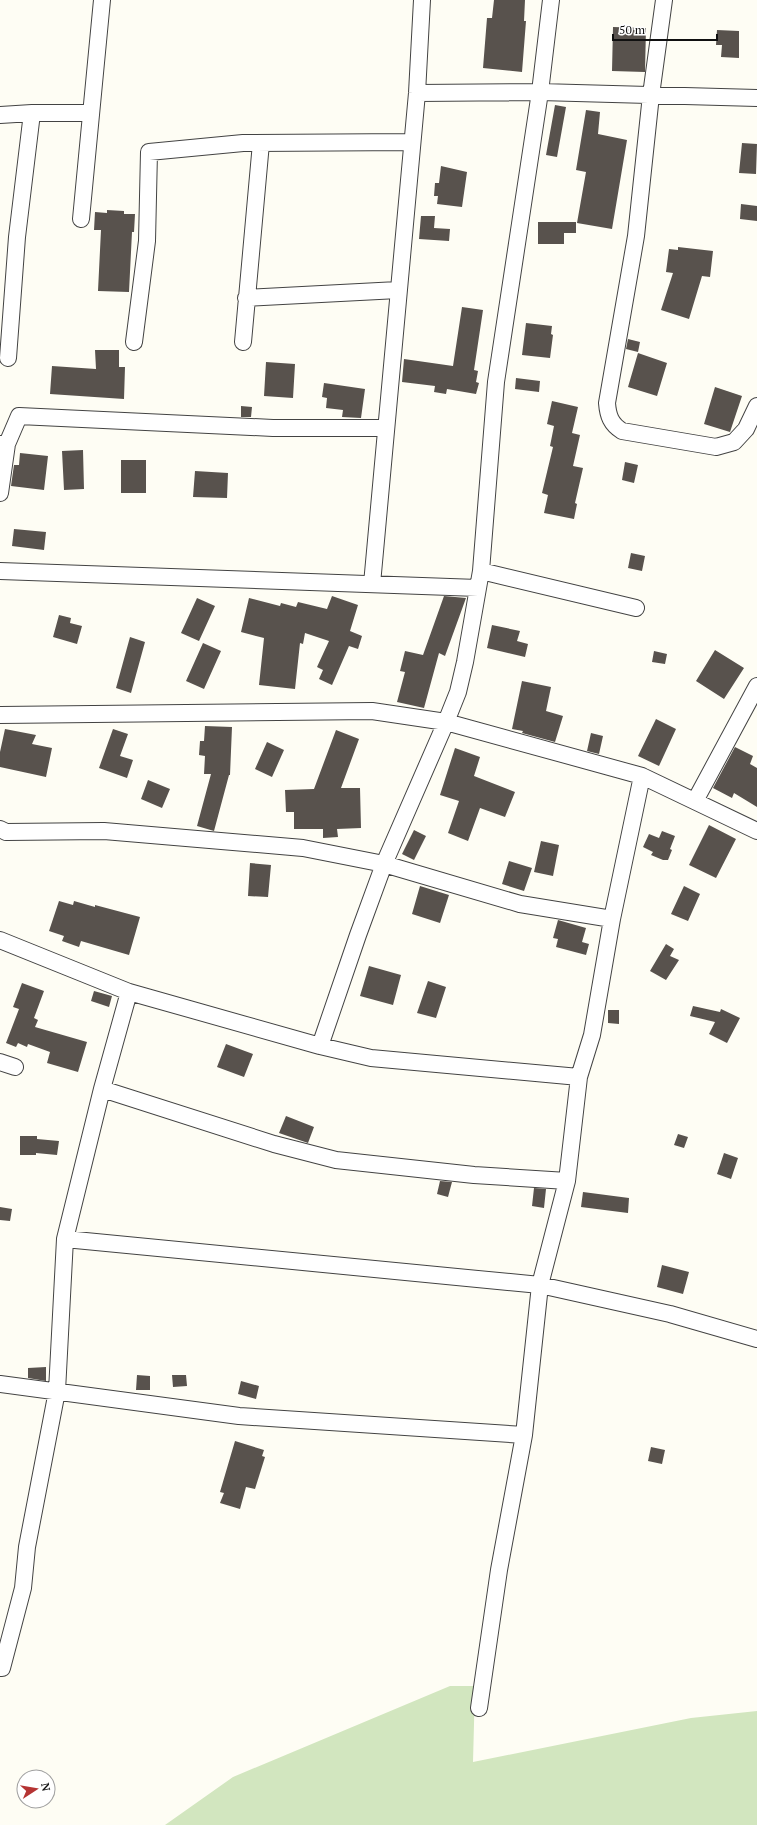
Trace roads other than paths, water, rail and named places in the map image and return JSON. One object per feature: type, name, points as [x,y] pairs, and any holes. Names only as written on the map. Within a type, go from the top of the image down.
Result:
[{"type":"street","points":[[81,219],[102,0]]},
{"type":"street","points":[[372,584],[417,93],[422,0]]},
{"type":"street","points":[[320,1046],[384,864],[446,722],[458,692],[464,670],[481,571],[496,382],[540,92],[551,0]]},
{"type":"street","points":[[664,0],[651,95],[636,236],[607,402],[607,413],[614,426],[622,431],[716,447],[734,442],[746,429],[757,406]]},
{"type":"street","points":[[417,93],[540,92],[757,98]]},
{"type":"street","points":[[0,115],[32,113],[91,113]]},
{"type":"street","points":[[8,358],[17,237],[32,113]]},
{"type":"street","points":[[134,342],[147,241],[149,152],[243,143],[412,142]]},
{"type":"street","points":[[243,342],[261,143]]},
{"type":"street","points":[[246,298],[398,290]]},
{"type":"street","points":[[0,493],[4,444],[19,416],[273,428],[386,428]]},
{"type":"street","points":[[0,571],[478,588]]},
{"type":"street","points":[[481,571],[636,608]]},
{"type":"street","points":[[695,801],[757,686]]},
{"type":"street","points":[[0,715],[372,711],[446,722],[642,776],[757,831]]},
{"type":"street","points":[[480,1708],[498,1570],[524,1435],[540,1285],[568,1181],[578,1078],[592,1035],[612,918],[642,776]]},
{"type":"street","points":[[0,829],[6,832],[104,831],[214,839],[303,848],[384,864],[520,904],[612,918]]},
{"type":"street","points":[[0,940],[129,992],[320,1046],[371,1058],[578,1078]]},
{"type":"street","points":[[0,1668],[2,1668],[23,1588],[27,1547],[57,1391],[65,1238],[102,1089],[129,992]]},
{"type":"street","points":[[102,1089],[274,1144],[336,1160],[474,1175],[568,1181]]},
{"type":"street","points":[[65,1238],[540,1285],[670,1314],[757,1339]]},
{"type":"street","points":[[0,1384],[239,1416],[524,1435]]}]
